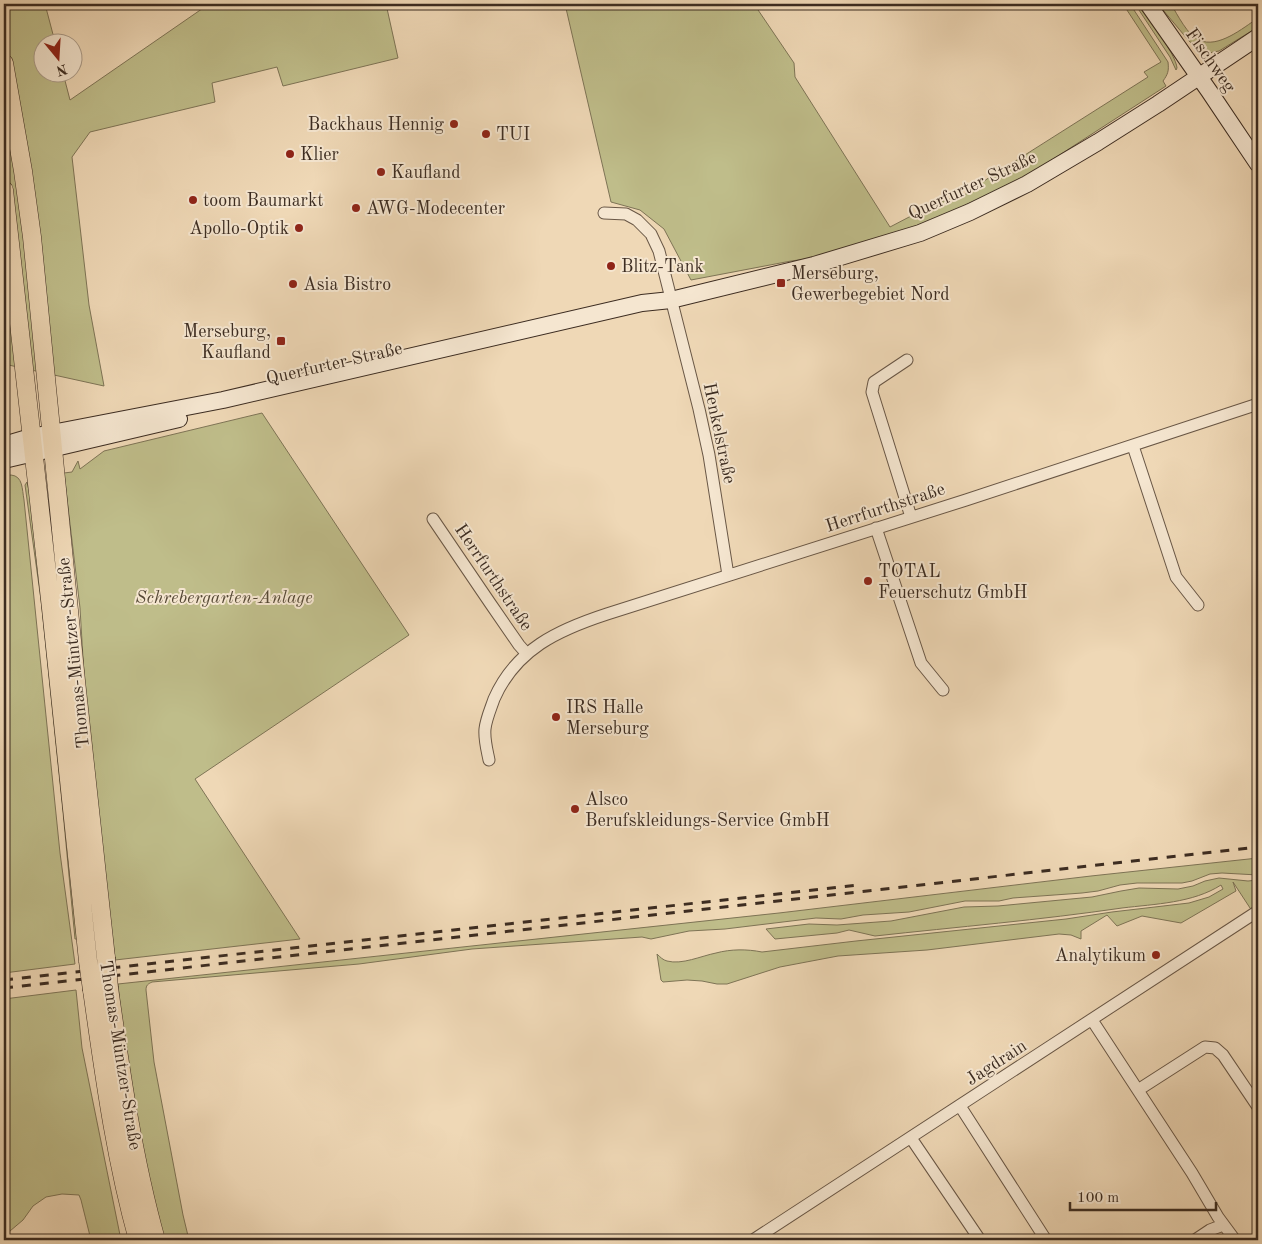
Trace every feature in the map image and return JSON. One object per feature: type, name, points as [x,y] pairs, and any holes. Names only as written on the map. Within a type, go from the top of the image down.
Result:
[{"type":"main road","name":"Fischweg","points":[[1148,4],[1210,91],[1258,164]]},
{"type":"main road","name":"Querfurter Straße","points":[[4,460],[32,446],[52,441],[638,313],[671,300],[806,267],[920,233],[1027,184],[1158,104],[1258,37]]},
{"type":"main road","name":"Thomas-Müntzer-Straße","points":[[4,63],[23,171],[32,237],[76,681],[120,1068],[139,1171],[156,1240]]},
{"type":"main road","name":"Thomas-Müntzer-Straße","points":[[4,190],[88,961],[112,1123],[122,1175],[138,1240]]},
{"type":"main road","name":"Querfurter Straße","points":[[4,445],[32,446]]},
{"type":"street","points":[[604,213],[626,214],[637,220],[652,234],[659,251],[671,300]]},
{"type":"street","name":"Henkelstraße","points":[[671,300],[709,455],[728,575]]},
{"type":"street","points":[[907,360],[874,382],[872,392],[911,517]]},
{"type":"street","name":"Herrfurthstraße","points":[[488,760],[485,729],[490,709],[500,686],[512,669],[527,654],[554,635],[583,622],[966,500],[1258,404]]},
{"type":"street","points":[[1133,446],[1176,576],[1198,605]]},
{"type":"street","name":"Herrfurthstraße","points":[[433,519],[504,624],[527,654]]},
{"type":"street","points":[[876,528],[921,663],[943,690]]},
{"type":"street","name":"Jagdrain","points":[[753,1240],[1258,911]]},
{"type":"street","points":[[1092,1020],[1192,1173],[1223,1225],[1235,1240]]},
{"type":"street","points":[[1138,1090],[1205,1046],[1215,1048],[1223,1055],[1258,1108]]},
{"type":"street","points":[[960,1106],[1046,1240]]},
{"type":"street","points":[[911,1138],[980,1240]]},
{"type":"street","points":[[1196,1240],[1210,1230],[1223,1225]]},
{"type":"green space","points":[[4,4],[45,4],[52,32],[32,32],[32,82],[65,82],[70,100],[209,4],[386,4],[398,58],[283,86],[277,67],[212,83],[215,102],[90,132],[72,157],[89,305],[104,386],[4,364]]},
{"type":"green space","points":[[565,4],[754,4],[794,63],[795,77],[890,227],[934,204],[966,194],[1148,77],[1144,72],[1161,62],[1123,4],[1130,4],[1168,62],[1168,70],[1163,81],[1166,86],[1024,178],[916,228],[821,257],[691,280],[664,229],[640,210],[611,202]]},
{"type":"green space","points":[[1135,4],[1138,4],[1167,45],[1175,62],[1176,70],[1170,57]]},
{"type":"green space","points":[[1158,4],[1171,4],[1191,34],[1195,38],[1206,42],[1222,40],[1238,32],[1258,18],[1258,27],[1219,51],[1209,53],[1202,51],[1189,41]]},
{"type":"green space","name":"Schrebergarten-Anlage","points":[[262,413],[409,635],[195,779],[300,939],[115,960],[87,725],[80,608],[64,473],[72,472],[78,461],[80,469],[104,451]]},
{"type":"green space","points":[[11,475],[20,480],[24,500],[60,853],[75,964],[4,973],[4,476]]},
{"type":"green space","points":[[27,482],[30,495],[66,819],[77,939],[75,939],[41,600],[25,485]]},
{"type":"green space","points":[[1258,858],[1258,875],[1210,874],[1182,883],[1137,883],[1082,893],[1013,898],[999,901],[965,901],[909,912],[863,915],[841,919],[816,918],[725,929],[689,931],[651,939],[642,937],[472,949],[359,964],[152,982],[146,987],[146,990],[154,1062],[189,1240],[161,1240],[128,1088],[118,984],[779,913]]},
{"type":"green space","points":[[1219,878],[1248,881],[1258,880],[1258,907],[1252,911],[1233,882],[1236,891],[1181,923],[1142,916],[1117,926],[1107,915],[1081,931],[1081,939],[1071,935],[1059,934],[927,950],[838,956],[780,967],[727,984],[687,980],[663,982],[661,980],[657,954],[666,961],[679,962],[727,951],[745,950],[762,952],[1066,919],[1189,903],[1209,897],[1223,889],[1221,885],[1198,896],[1160,904],[875,936],[849,930],[837,933],[775,939],[766,929],[809,924],[837,925],[891,921],[964,907],[998,906],[1092,897],[1139,888],[1178,889]]},
{"type":"green space","points":[[76,990],[82,1048],[121,1240],[91,1240],[79,1195],[62,1194],[46,1197],[33,1206],[4,1240],[4,999]]},
{"type":"railway","points":[[4,988],[1258,847]]},
{"type":"railway","points":[[4,980],[858,885]]},
{"type":"place","name":"Backhaus Hennig","points":[[454,124]]},
{"type":"place","name":"TUI","points":[[486,134]]},
{"type":"place","name":"Klier","points":[[290,154]]},
{"type":"place","name":"Kaufland","points":[[381,172]]},
{"type":"place","name":"toom Baumarkt","points":[[193,200]]},
{"type":"place","name":"AWG-Modecenter","points":[[356,208]]},
{"type":"place","name":"Apollo-Optik","points":[[299,228]]},
{"type":"place","name":"Blitz-Tank","points":[[611,266]]},
{"type":"place","name":"Merseburg, Gewerbegebiet Nord","points":[[781,283]]},
{"type":"place","name":"Asia Bistro","points":[[293,284]]},
{"type":"place","name":"Merseburg, Kaufland","points":[[281,341]]},
{"type":"place","name":"TOTAL Feuerschutz GmbH","points":[[868,581]]},
{"type":"place","name":"IRS Halle Merseburg","points":[[556,717]]},
{"type":"place","name":"Alsco Berufskleidungs-Service GmbH","points":[[575,809]]},
{"type":"place","name":"Analytikum","points":[[1156,955]]}]
